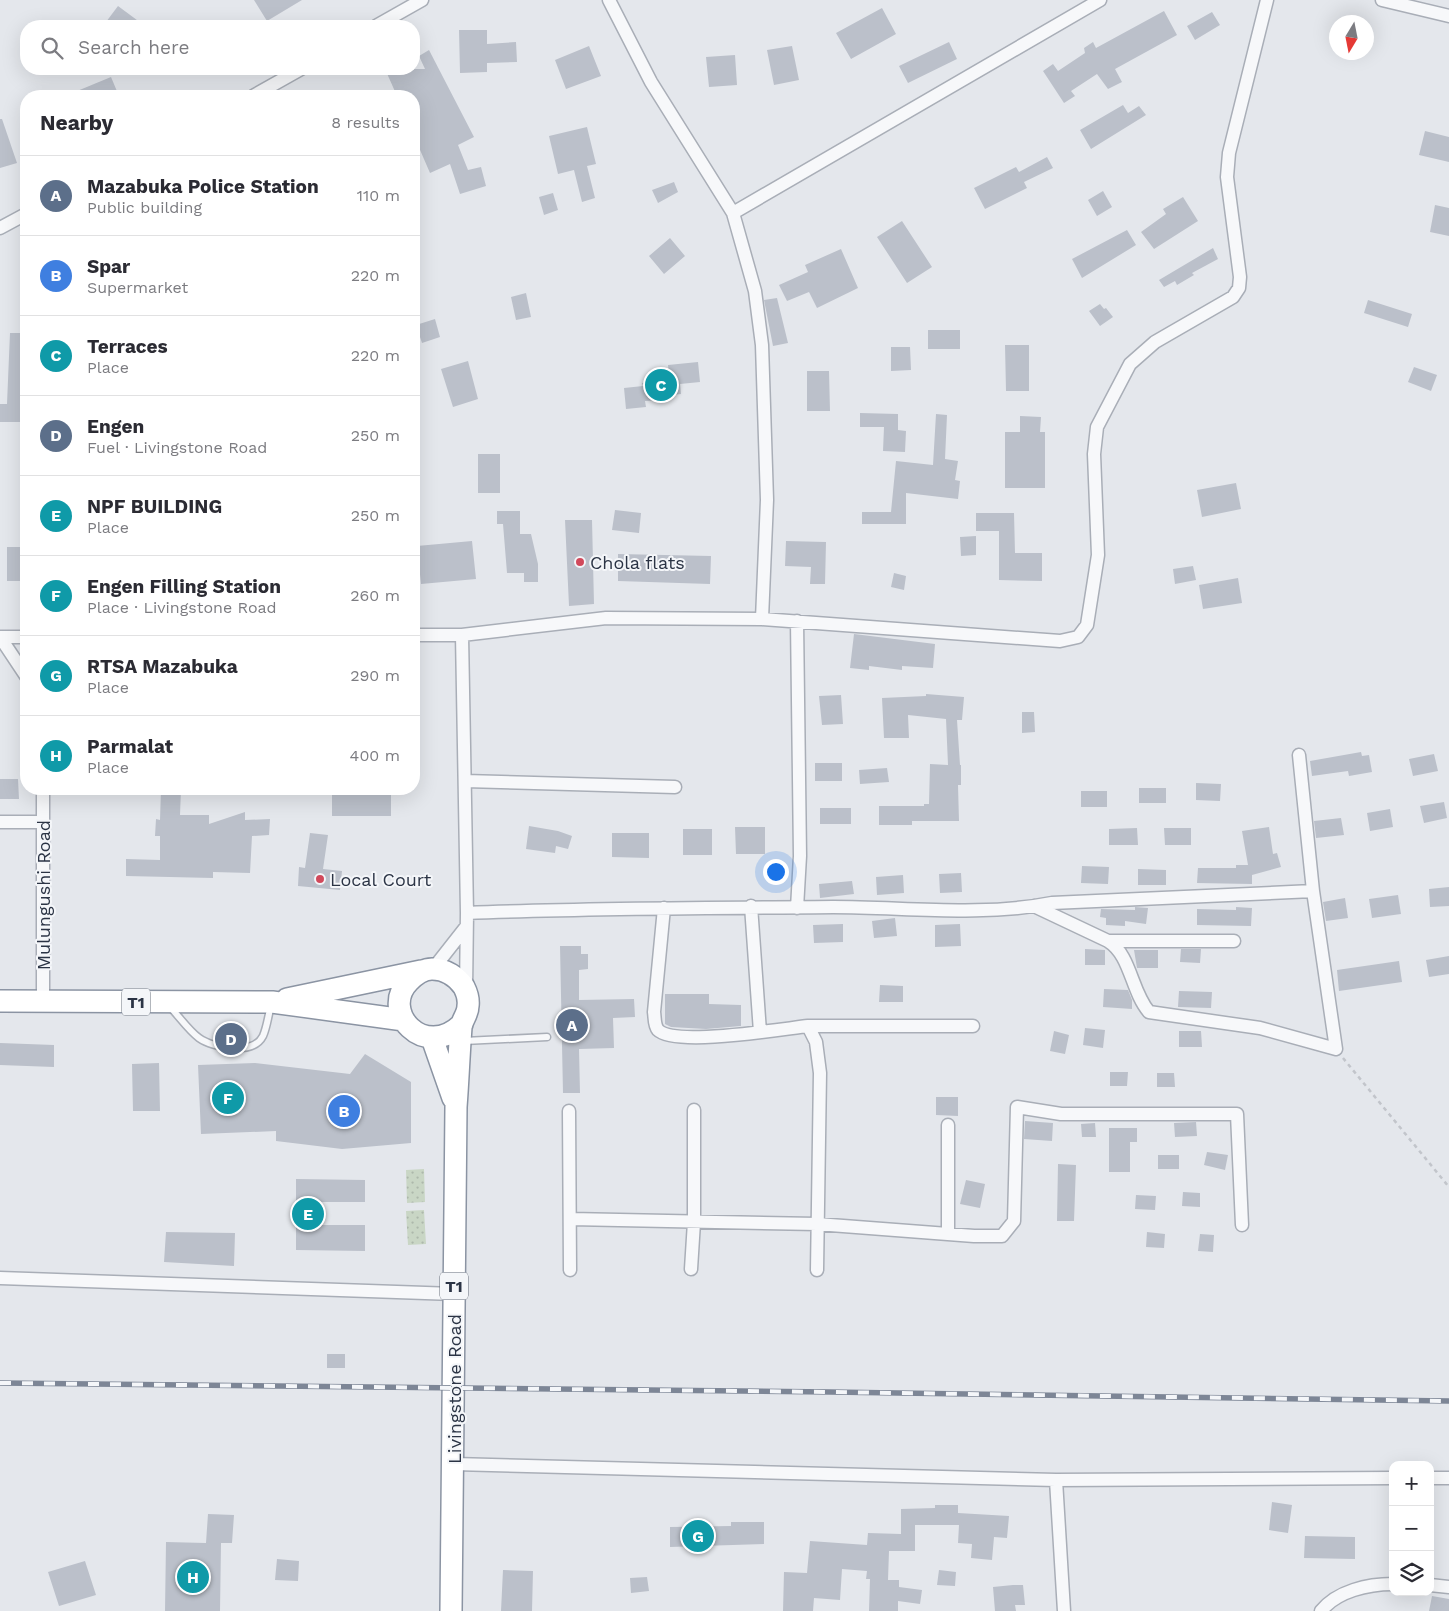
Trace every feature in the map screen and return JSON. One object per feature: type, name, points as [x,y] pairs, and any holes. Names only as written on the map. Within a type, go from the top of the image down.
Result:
[{"type":"highway","name":"T1","points":[[272,1002],[429,970]]},
{"type":"highway","points":[[461,1033],[454,1032],[443,1037],[432,1038],[416,1033],[404,1020],[400,1008],[400,996],[405,985],[414,976],[429,970],[446,972],[458,979],[466,990]]},
{"type":"highway","name":"Livingstone Road","points":[[451,1611],[454,1464],[456,1108],[461,1033],[468,1007],[466,990]]},
{"type":"highway","name":"T1","points":[[0,1001],[272,1002],[404,1020]]},
{"type":"highway","name":"Livingstone Road","points":[[432,1038],[456,1108]]},
{"type":"street","points":[[387,20],[422,0]]},
{"type":"street","points":[[609,0],[651,82],[733,213],[755,291],[762,345],[767,500],[762,619]]},
{"type":"street","points":[[733,213],[1100,0]]},
{"type":"street","points":[[420,635],[462,635],[606,618],[762,619],[1060,641],[1078,637],[1084,632],[1087,625],[1098,555],[1094,454],[1097,427],[1130,364],[1155,342],[1233,297],[1239,288],[1240,277],[1227,177],[1229,153],[1266,0]]},
{"type":"street","points":[[1382,0],[1449,16]]},
{"type":"street","points":[[264,90],[290,75]]},
{"type":"street","points":[[0,228],[20,217]]},
{"type":"street","points":[[797,621],[800,856],[797,908]]},
{"type":"street","points":[[462,635],[467,912],[466,990]]},
{"type":"street","points":[[0,637],[20,637]]},
{"type":"street","points":[[0,637],[20,667]]},
{"type":"street","points":[[1034,906],[1108,941],[1120,951],[1141,999],[1149,1012],[1252,1026],[1336,1049],[1313,891],[1299,755]]},
{"type":"street","points":[[465,781],[675,787]]},
{"type":"street","name":"Mulungushi Road","points":[[43,795],[43,1001]]},
{"type":"street","points":[[0,822],[43,822]]},
{"type":"street","points":[[467,912],[752,906],[984,909],[1052,903],[1313,891]]},
{"type":"street","points":[[752,906],[760,1032]]},
{"type":"street","points":[[664,908],[654,1012],[655,1025],[659,1031],[667,1035],[692,1038],[808,1026],[973,1026]]},
{"type":"street","points":[[429,970],[466,927]]},
{"type":"street","points":[[1108,941],[1234,941]]},
{"type":"street","points":[[808,1026],[816,1042],[820,1072],[817,1270]]},
{"type":"street","points":[[571,1219],[817,1224],[1002,1236],[1014,1221],[1017,1107],[1061,1114],[1237,1114],[1242,1224]]},
{"type":"street","points":[[691,1269],[694,1222],[694,1110]]},
{"type":"street","points":[[570,1111],[570,1270]]},
{"type":"street","points":[[948,1125],[948,1234]]},
{"type":"street","points":[[0,1278],[454,1294]]},
{"type":"street","points":[[454,1464],[1056,1480],[1389,1478]]},
{"type":"street","points":[[1434,1478],[1449,1478]]},
{"type":"street","points":[[1056,1480],[1064,1611]]},
{"type":"street","points":[[1321,1611],[1326,1605],[1362,1587],[1389,1584]]},
{"type":"street","points":[[1434,1585],[1449,1587]]},
{"type":"lane","points":[[165,1002],[199,1038],[221,1046],[249,1048],[256,1045],[262,1037],[272,1002]]},
{"type":"lane","points":[[461,1033],[547,1037]]},
{"type":"path","points":[[1336,1049],[1449,1187]]},
{"type":"green space","points":[[424,1169],[425,1202],[407,1203],[406,1170]]},
{"type":"green space","points":[[424,1210],[426,1244],[408,1245],[406,1211]]},
{"type":"building","points":[[254,0],[302,0],[269,20],[266,20]]},
{"type":"building","points":[[118,6],[137,20],[108,20]]},
{"type":"building","points":[[882,8],[896,34],[851,59],[836,33]]},
{"type":"building","points":[[1164,11],[1177,35],[1115,69],[1122,82],[1108,89],[1097,74],[1071,91],[1075,96],[1064,103],[1043,71],[1053,64],[1058,71],[1085,53],[1084,48],[1093,42],[1096,48]]},
{"type":"building","points":[[1212,12],[1220,25],[1195,40],[1187,26]]},
{"type":"building","points":[[459,30],[487,30],[487,44],[516,42],[517,62],[487,63],[487,72],[460,73]]},
{"type":"building","points":[[949,42],[957,59],[908,83],[899,66]]},
{"type":"building","points":[[589,46],[601,76],[566,89],[555,60]]},
{"type":"building","points":[[792,46],[799,80],[774,85],[767,50]]},
{"type":"building","points":[[429,50],[474,137],[458,145],[468,170],[481,167],[486,186],[460,194],[450,164],[430,173],[420,150],[420,90],[394,90],[388,75],[420,75],[420,69],[425,69],[420,55]]},
{"type":"building","points":[[735,55],[737,85],[709,87],[706,57]]},
{"type":"building","points":[[111,77],[116,90],[80,90]]},
{"type":"building","points":[[1123,105],[1128,113],[1139,106],[1146,115],[1091,149],[1080,130]]},
{"type":"building","points":[[0,119],[2,119],[17,163],[0,168]]},
{"type":"building","points":[[587,127],[596,164],[587,166],[595,198],[582,202],[574,170],[558,174],[549,136]]},
{"type":"building","points":[[1425,131],[1449,137],[1449,162],[1419,155]]},
{"type":"building","points":[[1047,157],[1053,168],[1024,182],[1027,188],[985,209],[974,188],[1016,167],[1019,172]]},
{"type":"building","points":[[674,182],[678,192],[658,203],[652,190]]},
{"type":"building","points":[[1103,191],[1112,207],[1097,216],[1088,200]]},
{"type":"building","points":[[553,193],[558,210],[544,215],[539,197]]},
{"type":"building","points":[[1183,197],[1198,221],[1154,249],[1141,232],[1166,214],[1163,209]]},
{"type":"building","points":[[1435,205],[1449,208],[1449,236],[1430,232]]},
{"type":"building","points":[[902,221],[932,267],[907,283],[877,237]]},
{"type":"building","points":[[1127,230],[1136,245],[1082,278],[1072,259]]},
{"type":"building","points":[[670,238],[685,256],[664,274],[649,256]]},
{"type":"building","points":[[1213,248],[1218,259],[1192,273],[1194,275],[1177,285],[1175,281],[1164,287],[1159,280]]},
{"type":"building","points":[[841,249],[858,288],[817,308],[809,292],[787,301],[779,285],[808,272],[805,265]]},
{"type":"building","points":[[526,293],[531,317],[516,320],[511,297]]},
{"type":"building","points":[[777,298],[788,343],[773,346],[764,300]]},
{"type":"building","points":[[1368,300],[1412,314],[1408,327],[1364,313]]},
{"type":"building","points":[[1100,304],[1113,317],[1100,326],[1089,311]]},
{"type":"building","points":[[435,319],[440,337],[422,343],[420,324]]},
{"type":"building","points":[[928,330],[960,330],[960,349],[928,349]]},
{"type":"building","points":[[10,333],[20,333],[20,422],[0,422],[0,404],[7,404]]},
{"type":"building","points":[[1005,345],[1029,345],[1029,391],[1006,391]]},
{"type":"building","points":[[891,347],[910,347],[911,370],[891,371]]},
{"type":"building","points":[[468,361],[478,399],[453,407],[441,369]]},
{"type":"building","points":[[698,362],[700,382],[680,384],[681,394],[664,396],[664,400],[645,401],[646,407],[626,409],[624,388],[643,386],[642,383],[661,381],[660,377],[669,376],[668,365]]},
{"type":"building","points":[[1414,367],[1437,375],[1431,391],[1408,382]]},
{"type":"building","points":[[807,371],[829,371],[830,411],[807,411]]},
{"type":"building","points":[[860,413],[898,414],[898,430],[906,431],[905,452],[883,451],[884,427],[860,427]]},
{"type":"building","points":[[936,414],[947,415],[945,459],[958,461],[955,480],[960,481],[958,499],[906,493],[906,524],[862,524],[862,512],[891,512],[896,461],[933,465]]},
{"type":"building","points":[[1020,416],[1041,417],[1040,432],[1045,432],[1045,488],[1005,488],[1005,432],[1020,432]]},
{"type":"building","points":[[478,454],[500,454],[500,493],[478,493]]},
{"type":"building","points":[[1236,483],[1241,509],[1202,517],[1197,490]]},
{"type":"building","points":[[615,510],[641,513],[639,533],[612,530]]},
{"type":"building","points":[[497,511],[520,511],[520,534],[531,534],[538,564],[538,582],[524,582],[524,573],[507,573],[503,524],[497,524]]},
{"type":"building","points":[[976,513],[1014,513],[1015,553],[1042,553],[1042,581],[999,580],[999,531],[976,531]]},
{"type":"building","name":"Chola flats","points":[[565,520],[592,520],[594,604],[569,606]]},
{"type":"building","points":[[976,536],[976,555],[961,556],[960,537]]},
{"type":"building","points":[[472,541],[476,579],[421,584],[420,546]]},
{"type":"building","points":[[786,541],[826,542],[825,584],[810,584],[811,567],[785,566]]},
{"type":"building","points":[[7,547],[20,547],[20,581],[7,581]]},
{"type":"building","points":[[618,554],[711,556],[710,584],[618,581]]},
{"type":"building","points":[[1193,566],[1196,580],[1175,584],[1173,569]]},
{"type":"building","points":[[894,573],[906,576],[904,590],[891,587]]},
{"type":"building","points":[[1238,578],[1242,603],[1203,609],[1199,585]]},
{"type":"building","points":[[854,634],[935,644],[933,668],[902,666],[902,670],[869,666],[869,670],[850,668]]},
{"type":"building","points":[[926,694],[964,697],[962,720],[957,720],[961,765],[961,785],[958,785],[959,821],[912,821],[912,825],[879,825],[879,806],[924,806],[924,804],[929,804],[930,764],[948,765],[946,719],[908,715],[909,738],[884,738],[882,698],[926,696]]},
{"type":"building","points":[[841,695],[843,724],[822,725],[819,696]]},
{"type":"building","points":[[1022,712],[1034,712],[1035,732],[1022,733]]},
{"type":"building","points":[[1361,752],[1362,756],[1369,755],[1372,772],[1349,776],[1348,771],[1312,776],[1310,761]]},
{"type":"building","points":[[1434,754],[1438,771],[1413,776],[1409,759]]},
{"type":"building","points":[[815,763],[842,763],[842,781],[815,781]]},
{"type":"building","points":[[887,768],[889,782],[860,784],[859,770]]},
{"type":"building","points":[[0,779],[18,779],[19,799],[0,799]]},
{"type":"building","points":[[1196,783],[1221,784],[1220,801],[1196,800]]},
{"type":"building","points":[[1139,788],[1166,788],[1166,803],[1139,803]]},
{"type":"building","points":[[1081,791],[1107,791],[1107,807],[1081,807]]},
{"type":"building","points":[[161,795],[181,795],[180,815],[209,815],[209,824],[245,812],[245,820],[270,819],[269,835],[252,836],[250,873],[213,872],[213,878],[126,876],[126,859],[160,860],[160,836],[155,836],[156,819],[160,820]]},
{"type":"building","points":[[332,795],[391,795],[391,816],[332,816]]},
{"type":"building","points":[[1444,802],[1447,818],[1424,823],[1420,806]]},
{"type":"building","points":[[820,808],[851,808],[851,824],[820,824]]},
{"type":"building","points":[[1390,809],[1393,827],[1370,831],[1367,813]]},
{"type":"building","points":[[1341,818],[1344,835],[1316,838],[1314,821]]},
{"type":"building","points":[[529,826],[558,831],[572,836],[568,849],[556,846],[555,853],[526,849]]},
{"type":"building","points":[[735,827],[765,827],[765,854],[736,854]]},
{"type":"building","points":[[1269,827],[1273,854],[1277,853],[1281,867],[1252,875],[1252,884],[1197,883],[1198,868],[1236,868],[1236,865],[1248,865],[1242,831]]},
{"type":"building","points":[[1137,828],[1138,845],[1109,845],[1109,829]]},
{"type":"building","points":[[1164,828],[1191,828],[1191,845],[1165,845]]},
{"type":"building","points":[[683,829],[712,829],[712,855],[683,855]]},
{"type":"building","points":[[310,833],[328,835],[323,869],[342,871],[340,890],[298,886],[299,867],[305,868]]},
{"type":"building","points":[[612,833],[649,833],[649,858],[612,857]]},
{"type":"building","points":[[1082,866],[1109,867],[1108,884],[1081,883]]},
{"type":"building","points":[[1138,869],[1166,870],[1166,885],[1138,885]]},
{"type":"building","points":[[961,873],[962,892],[940,893],[939,874]]},
{"type":"building","points":[[903,875],[904,893],[877,895],[876,877]]},
{"type":"building","points":[[852,881],[854,894],[820,898],[819,884]]},
{"type":"building","points":[[1449,887],[1449,906],[1430,907],[1429,889]]},
{"type":"building","points":[[1398,895],[1401,914],[1372,918],[1369,899]]},
{"type":"building","points":[[1345,898],[1348,918],[1326,921],[1323,902]]},
{"type":"building","points":[[1135,907],[1148,908],[1146,924],[1125,921],[1125,926],[1106,925],[1106,918],[1100,917],[1101,909],[1135,910]]},
{"type":"building","points":[[1236,907],[1252,908],[1251,926],[1197,925],[1197,909],[1236,910]]},
{"type":"building","points":[[895,918],[897,936],[874,938],[872,921]]},
{"type":"building","points":[[843,924],[843,942],[814,943],[813,925]]},
{"type":"building","points":[[960,924],[961,946],[935,947],[935,925]]},
{"type":"building","points":[[560,946],[581,946],[581,954],[588,954],[588,969],[579,970],[579,1000],[634,999],[635,1017],[613,1018],[614,1048],[579,1049],[580,1093],[563,1093]]},
{"type":"building","points":[[1085,949],[1105,950],[1105,965],[1085,965]]},
{"type":"building","points":[[1181,949],[1201,949],[1200,963],[1180,962]]},
{"type":"building","points":[[1134,950],[1158,950],[1158,968],[1137,968]]},
{"type":"building","points":[[1449,956],[1449,974],[1429,977],[1426,960]]},
{"type":"building","points":[[1399,961],[1402,982],[1339,991],[1337,970]]},
{"type":"building","points":[[880,985],[903,986],[903,1002],[879,1002]]},
{"type":"building","points":[[1104,989],[1128,990],[1132,1000],[1132,1009],[1103,1007]]},
{"type":"building","points":[[1179,991],[1212,992],[1211,1008],[1178,1007]]},
{"type":"building","points":[[665,994],[709,994],[709,1004],[741,1005],[741,1026],[706,1029],[671,1027],[665,1024]]},
{"type":"building","points":[[1085,1028],[1105,1030],[1103,1048],[1083,1045]]},
{"type":"building","points":[[1054,1031],[1069,1035],[1065,1054],[1050,1051]]},
{"type":"building","points":[[1179,1031],[1201,1031],[1202,1047],[1179,1047]]},
{"type":"building","points":[[0,1043],[54,1045],[54,1067],[0,1065]]},
{"type":"building","points":[[365,1054],[411,1082],[411,1143],[342,1149],[276,1141],[276,1131],[201,1134],[198,1065],[255,1063],[350,1074]]},
{"type":"building","points":[[159,1063],[160,1111],[133,1111],[132,1064]]},
{"type":"building","points":[[1110,1072],[1128,1072],[1127,1086],[1110,1086]]},
{"type":"building","points":[[1157,1073],[1174,1073],[1175,1087],[1157,1087]]},
{"type":"building","points":[[936,1097],[958,1097],[958,1116],[936,1115]]},
{"type":"building","points":[[1025,1121],[1053,1123],[1052,1141],[1024,1139]]},
{"type":"building","points":[[1196,1122],[1197,1136],[1175,1137],[1174,1123]]},
{"type":"building","points":[[1095,1123],[1096,1137],[1082,1137],[1081,1124]]},
{"type":"building","points":[[1109,1128],[1137,1128],[1137,1142],[1130,1142],[1130,1172],[1109,1172]]},
{"type":"building","points":[[1207,1152],[1228,1155],[1225,1170],[1204,1165]]},
{"type":"building","points":[[1158,1155],[1179,1155],[1179,1169],[1158,1169]]},
{"type":"building","points":[[1058,1164],[1076,1165],[1074,1221],[1057,1221]]},
{"type":"building","points":[[296,1179],[365,1180],[365,1202],[296,1202]]},
{"type":"building","points":[[966,1180],[985,1184],[980,1208],[960,1204]]},
{"type":"building","points":[[1183,1192],[1200,1193],[1200,1207],[1182,1206]]},
{"type":"building","points":[[1136,1195],[1156,1196],[1155,1210],[1135,1209]]},
{"type":"building","points":[[296,1225],[365,1225],[365,1251],[296,1250]]},
{"type":"building","points":[[166,1232],[235,1233],[234,1266],[164,1262]]},
{"type":"building","points":[[1147,1232],[1165,1234],[1164,1248],[1146,1247]]},
{"type":"building","points":[[1200,1234],[1214,1235],[1213,1252],[1198,1251]]},
{"type":"building","points":[[327,1354],[345,1354],[345,1368],[327,1368]]},
{"type":"building","points":[[1272,1502],[1292,1505],[1288,1533],[1269,1530]]},
{"type":"building","points":[[935,1505],[958,1505],[958,1513],[1009,1516],[1007,1538],[994,1537],[992,1560],[971,1558],[972,1544],[958,1543],[959,1525],[915,1525],[915,1551],[889,1551],[888,1580],[899,1580],[899,1587],[922,1590],[920,1604],[898,1601],[898,1611],[869,1611],[870,1579],[866,1579],[867,1571],[842,1569],[840,1600],[814,1598],[813,1611],[783,1611],[784,1572],[807,1573],[810,1541],[867,1545],[868,1533],[901,1534],[901,1509],[935,1508]]},
{"type":"building","points":[[208,1514],[234,1515],[232,1543],[221,1543],[220,1611],[165,1611],[166,1542],[206,1543]]},
{"type":"building","points":[[731,1522],[764,1522],[764,1544],[670,1547],[670,1527],[731,1526]]},
{"type":"building","points":[[1305,1536],[1355,1537],[1355,1559],[1304,1558]]},
{"type":"building","points":[[277,1559],[299,1561],[298,1581],[275,1580]]},
{"type":"building","points":[[85,1561],[96,1595],[59,1606],[48,1572]]},
{"type":"building","points":[[503,1570],[533,1571],[532,1611],[501,1611]]},
{"type":"building","points":[[939,1570],[956,1572],[955,1586],[937,1585]]},
{"type":"building","points":[[647,1577],[649,1591],[631,1593],[630,1578]]},
{"type":"building","points":[[1023,1585],[1025,1605],[1015,1605],[1016,1611],[995,1611],[993,1587]]},
{"type":"building","points":[[1432,1596],[1449,1599],[1449,1611],[1429,1611]]},
{"type":"railway","points":[[0,1383],[1449,1401]]},
{"type":"place","name":"Terraces","points":[[661,385]]},
{"type":"place","name":"Chola flats","points":[[580,562]]},
{"type":"place","name":"Local Court","points":[[320,879]]},
{"type":"place","name":"Mazabuka Police Station","points":[[572,1025]]},
{"type":"place","name":"Engen","points":[[231,1039]]},
{"type":"place","name":"Engen Filling Station","points":[[228,1098]]},
{"type":"place","name":"Spar","points":[[344,1111]]},
{"type":"place","name":"NPF BUILDING","points":[[308,1214]]},
{"type":"place","name":"RTSA Mazabuka","points":[[698,1536]]},
{"type":"place","name":"Parmalat","points":[[193,1577]]}]
